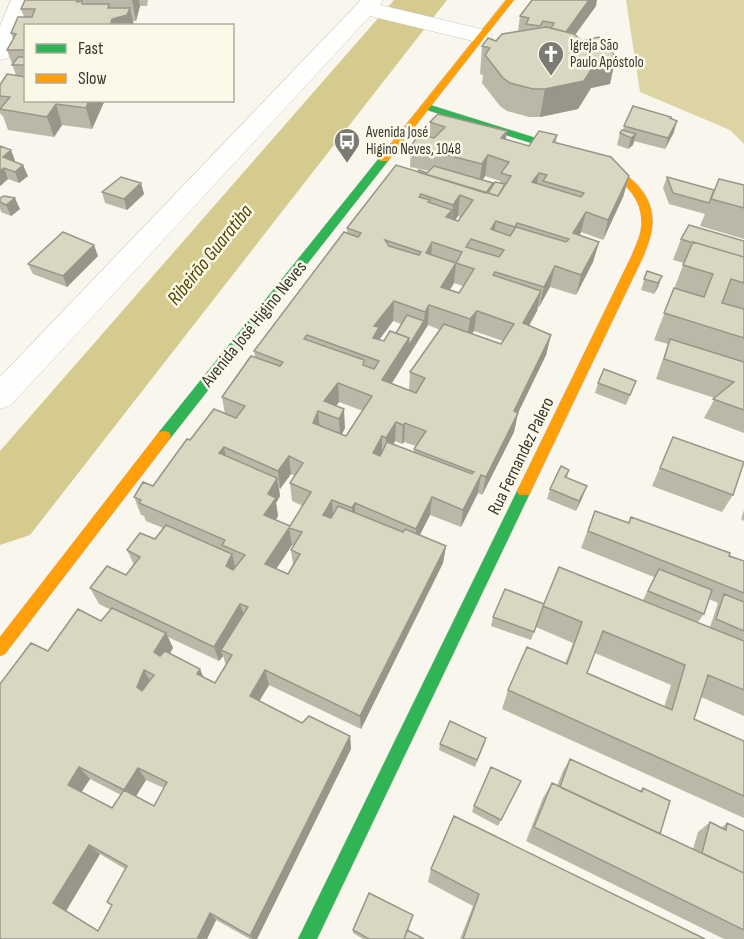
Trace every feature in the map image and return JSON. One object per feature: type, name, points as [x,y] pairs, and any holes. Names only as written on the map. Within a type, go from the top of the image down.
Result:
[{"type":"street","points":[[0,53],[21,0]]},
{"type":"street","name":"Avenida José Higino Neves","points":[[0,649],[133,475],[510,0]]},
{"type":"street","points":[[0,397],[369,4],[481,36]]},
{"type":"street","name":"Rua Fernandez Palero","points":[[307,939],[638,255],[647,227],[645,207],[632,185],[613,170],[584,156],[426,107]]},
{"type":"shaded area","points":[[626,0],[744,0],[744,144],[730,130],[640,92]]},
{"type":"building","points":[[25,0],[78,0],[77,2],[82,1],[82,4],[109,4],[108,8],[130,8],[127,15],[112,19],[111,24],[24,24],[24,50],[7,50],[16,34],[11,33],[18,17],[32,17],[35,9],[21,9]]},
{"type":"building","points":[[532,0],[589,0],[566,32],[551,28],[554,23],[543,21],[540,26],[526,24],[529,18],[520,16]]},
{"type":"building","points":[[546,27],[574,34],[582,41],[599,37],[616,57],[597,60],[584,81],[545,89],[533,89],[510,83],[503,78],[485,55],[490,48],[482,46],[488,38],[496,41],[502,34]]},
{"type":"building","points":[[18,57],[24,57],[24,65],[12,65]]},
{"type":"building","points":[[7,74],[24,77],[24,102],[88,102],[86,108],[56,104],[47,117],[0,109],[10,97],[0,96],[0,85]]},
{"type":"building","points":[[633,106],[671,117],[677,121],[668,138],[624,126]]},
{"type":"building","points":[[438,114],[507,131],[501,138],[529,146],[539,131],[557,135],[553,142],[611,157],[629,176],[608,220],[586,212],[573,233],[599,242],[581,275],[555,266],[544,287],[495,272],[493,275],[541,291],[523,323],[551,335],[514,411],[518,413],[486,477],[481,475],[463,510],[432,497],[416,529],[355,503],[352,508],[332,500],[323,515],[331,518],[338,506],[403,532],[405,529],[446,546],[360,716],[265,670],[250,696],[302,723],[309,716],[350,736],[250,936],[210,913],[197,939],[0,939],[0,684],[31,643],[48,651],[78,609],[101,621],[112,608],[166,633],[154,652],[160,656],[165,651],[200,669],[197,674],[215,683],[232,655],[221,650],[248,607],[240,604],[214,647],[90,588],[107,566],[126,575],[140,557],[127,550],[140,533],[155,539],[166,525],[232,554],[226,566],[233,570],[245,555],[222,545],[225,540],[139,503],[141,500],[134,497],[143,482],[153,486],[187,439],[190,440],[214,409],[236,418],[245,406],[222,397],[251,356],[280,366],[283,362],[254,351],[344,232],[358,237],[361,233],[347,228],[396,165],[498,196],[511,176],[501,173],[509,162],[488,155],[482,164],[411,146],[419,134],[434,138],[445,127],[430,122]],"holes":[[[539,173],[547,175],[543,181],[584,193],[581,197],[532,182]],[[421,194],[453,205],[460,195],[473,200],[458,221],[446,217],[452,210],[428,202],[430,200],[419,197]],[[496,221],[515,227],[517,223],[569,239],[566,242],[516,227],[510,236],[491,229]],[[471,239],[504,250],[499,257],[466,247]],[[385,240],[421,252],[419,255],[389,246]],[[432,242],[462,252],[456,263],[426,253]],[[456,263],[474,269],[459,293],[441,287]],[[394,301],[425,312],[429,305],[470,319],[477,311],[514,324],[501,344],[444,324],[410,372],[425,378],[416,393],[382,380],[409,338],[390,331],[384,341],[373,338],[379,327],[374,326]],[[307,335],[379,361],[374,369],[363,365],[364,360],[304,339]],[[338,383],[372,396],[346,436],[313,423],[318,411],[339,419],[344,409],[324,401]],[[396,422],[403,425],[405,423],[426,431],[414,449],[474,472],[472,474],[387,442],[380,456],[373,453],[382,436],[386,438]],[[224,447],[278,471],[289,456],[303,463],[290,483],[311,492],[290,526],[264,515],[276,498],[268,494],[277,478],[219,453]],[[289,528],[302,532],[291,550],[300,554],[288,574],[265,564]],[[144,670],[154,675],[142,691],[137,687]],[[79,767],[124,790],[112,808],[68,785]],[[138,768],[167,782],[154,806],[124,790]],[[89,845],[127,866],[107,902],[112,905],[98,931],[53,903]]]},
{"type":"building","points":[[622,130],[636,134],[631,138],[620,133]]},
{"type":"building","points":[[0,146],[11,150],[3,157],[23,165],[15,172],[4,168],[0,171]]},
{"type":"building","points":[[434,166],[493,183],[486,193],[418,172],[419,170],[427,173]]},
{"type":"building","points":[[121,177],[141,183],[124,199],[102,192]]},
{"type":"building","points":[[667,177],[714,190],[709,203],[673,193]]},
{"type":"building","points":[[719,179],[744,185],[744,208],[711,199]]},
{"type":"building","points":[[495,182],[505,184],[498,196],[488,193]]},
{"type":"building","points":[[4,196],[15,198],[6,205],[0,202],[0,198]]},
{"type":"building","points":[[689,225],[744,241],[744,257],[681,239]]},
{"type":"building","points":[[63,232],[94,245],[63,276],[28,264]]},
{"type":"building","points":[[693,242],[744,257],[744,283],[731,279],[722,303],[744,309],[744,338],[664,313],[674,288],[704,297],[713,274],[683,265]]},
{"type":"building","points":[[647,271],[662,276],[658,283],[644,279]]},
{"type":"building","points":[[407,315],[424,321],[408,347],[409,338],[396,333]]},
{"type":"building","points":[[670,339],[744,362],[744,410],[713,399],[734,382],[664,359]]},
{"type":"building","points":[[604,369],[636,381],[630,395],[598,383]]},
{"type":"building","points":[[673,437],[744,462],[733,495],[660,468]]},
{"type":"building","points":[[561,466],[569,470],[565,477],[587,486],[579,501],[550,489]]},
{"type":"building","points":[[595,511],[629,523],[631,517],[730,553],[729,556],[744,561],[744,593],[588,531]]},
{"type":"building","points":[[559,567],[744,641],[744,690],[708,675],[694,719],[744,741],[744,796],[508,690],[527,647],[567,664],[582,622],[543,606]],"holes":[[[603,631],[685,665],[672,710],[587,673]]]},
{"type":"building","points":[[659,569],[712,590],[704,614],[648,591]]},
{"type":"building","points":[[505,589],[544,604],[534,632],[493,617]]},
{"type":"building","points":[[724,594],[744,602],[744,631],[716,619]]},
{"type":"building","points":[[450,721],[486,738],[477,760],[440,744]]},
{"type":"building","points":[[570,759],[642,792],[643,788],[670,801],[660,834],[560,787]]},
{"type":"building","points":[[491,767],[521,781],[501,820],[474,806]]},
{"type":"building","points":[[552,783],[744,873],[744,930],[534,827]]},
{"type":"building","points":[[454,816],[705,939],[463,939],[479,894],[431,869]]},
{"type":"building","points":[[710,822],[726,830],[727,823],[744,831],[744,873],[702,853]]},
{"type":"building","points":[[369,893],[413,915],[404,939],[369,939],[353,930]]},
{"type":"building","points":[[407,930],[424,939],[404,939]]},
{"type":"waterway","name":"Ribeirão Guaratiba","points":[[0,510],[421,0]]},
{"type":"traffic: fast","points":[[427,107],[551,146]]},
{"type":"traffic: fast","points":[[164,436],[384,159]]},
{"type":"traffic: fast","points":[[307,939],[524,491]]},
{"type":"traffic: slow","points":[[384,159],[510,0]]},
{"type":"traffic: slow","points":[[524,491],[638,255],[647,228],[646,211],[640,196],[629,183],[615,172],[599,164],[551,146]]},
{"type":"traffic: slow","points":[[0,649],[164,436]]},
{"type":"place","name":"Igreja São Paulo Apóstolo","points":[[551,77]]},
{"type":"place","name":"Avenida José Higino Neves, 1048","points":[[347,164]]}]
